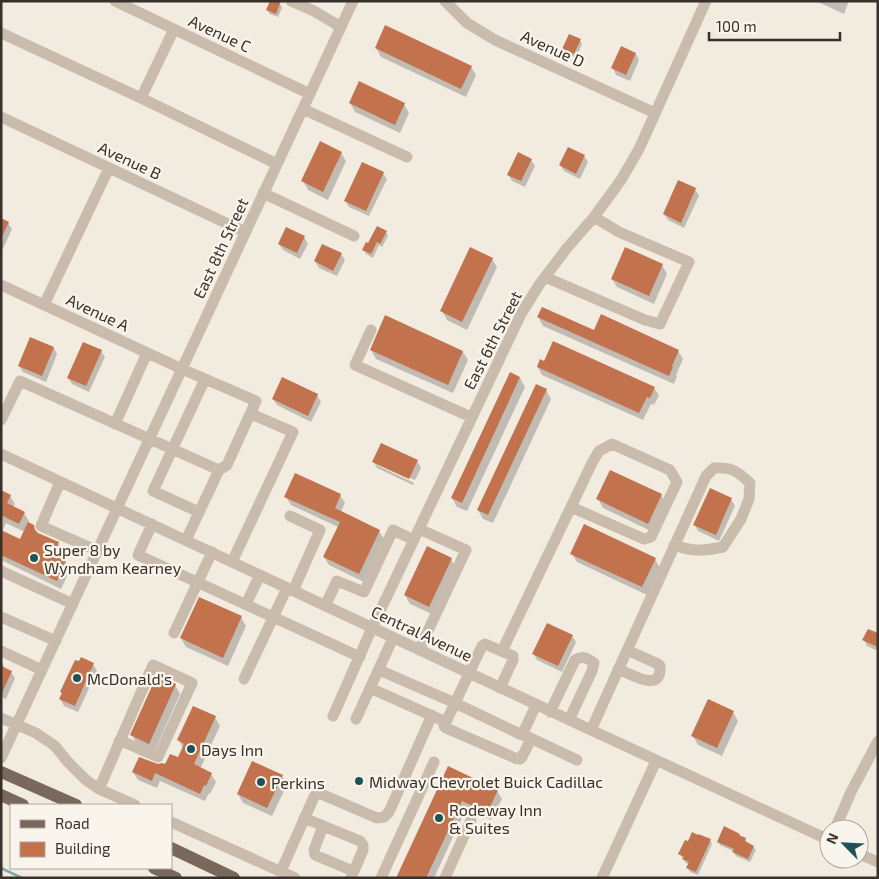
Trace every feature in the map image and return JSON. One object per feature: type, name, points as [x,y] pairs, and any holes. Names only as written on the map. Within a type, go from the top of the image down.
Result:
[{"type":"main road","points":[[1,772],[74,804]]},
{"type":"main road","points":[[1,795],[21,804]]},
{"type":"main road","points":[[172,848],[234,878]]},
{"type":"main road","points":[[156,869],[176,878]]},
{"type":"street","name":"Avenue C","points":[[115,1],[310,94]]},
{"type":"street","points":[[291,1],[314,11],[341,27]]},
{"type":"street","name":"East 8th Street","points":[[1,758],[353,1]]},
{"type":"street","name":"Avenue D","points":[[445,1],[467,22],[495,40],[655,113]]},
{"type":"street","name":"East 6th Street","points":[[333,716],[372,628],[521,314],[566,248],[594,217],[622,180],[639,149],[706,1]]},
{"type":"street","points":[[141,98],[174,29]]},
{"type":"street","points":[[1,33],[277,164]]},
{"type":"street","points":[[302,109],[407,157]]},
{"type":"street","name":"Avenue B","points":[[1,117],[245,232]]},
{"type":"street","points":[[44,305],[109,168]]},
{"type":"street","points":[[264,193],[354,236]]},
{"type":"street","points":[[545,277],[645,320],[660,324],[689,262],[619,232],[594,217]]},
{"type":"street","name":"Avenue A","points":[[1,285],[182,369],[256,401],[251,414]]},
{"type":"street","points":[[371,330],[354,365],[471,417]]},
{"type":"street","points":[[115,424],[147,353]]},
{"type":"street","points":[[199,512],[153,491],[205,379]]},
{"type":"street","points":[[1,420],[20,381],[219,470]]},
{"type":"street","points":[[186,540],[219,470],[228,465],[251,414],[293,432],[232,562]]},
{"type":"street","points":[[502,651],[592,463],[599,451],[612,444],[670,470],[676,482],[651,537],[644,539],[571,507]]},
{"type":"street","name":"Central Avenue","points":[[1,454],[550,712],[819,835]]},
{"type":"street","points":[[591,730],[674,545],[706,476],[714,468],[724,467],[738,471],[750,482],[748,499],[741,519],[723,548],[701,551],[686,550],[674,545]]},
{"type":"street","points":[[60,482],[41,526],[98,551]]},
{"type":"street","points":[[244,679],[273,617],[290,589],[320,530],[290,516]]},
{"type":"street","points":[[152,524],[138,555],[360,657]]},
{"type":"street","points":[[326,606],[337,580],[364,592],[393,530],[416,534],[466,550],[419,650]]},
{"type":"street","points":[[174,633],[212,552]]},
{"type":"street","points":[[1,571],[73,604]]},
{"type":"street","points":[[246,604],[260,575]]},
{"type":"street","points":[[1,617],[56,641]]},
{"type":"street","points":[[356,719],[394,638]]},
{"type":"street","points":[[500,688],[513,660],[513,656],[484,644],[444,726],[520,759],[536,705]]},
{"type":"street","points":[[618,669],[650,681],[655,680],[661,672],[658,664],[627,650]]},
{"type":"street","points":[[1,651],[42,670]]},
{"type":"street","points":[[550,712],[574,660],[584,657],[589,659],[594,663],[592,671],[569,720]]},
{"type":"street","points":[[99,789],[119,741],[153,665],[192,683],[158,757],[119,741]]},
{"type":"street","points":[[379,670],[577,760]]},
{"type":"street","points":[[370,688],[446,722]]},
{"type":"street","points":[[281,871],[304,818],[317,794],[377,818],[384,817],[389,812],[432,715]]},
{"type":"street","points":[[1,718],[36,733],[55,746],[86,780],[99,789],[133,804]]},
{"type":"street","points":[[839,819],[851,792],[878,741]]},
{"type":"street","points":[[602,878],[656,761]]},
{"type":"street","points":[[381,878],[434,762]]},
{"type":"street","points":[[304,818],[360,841],[363,845],[363,850],[352,875],[316,855],[314,850],[323,826]]},
{"type":"street","points":[[445,878],[471,820]]},
{"type":"street","points":[[172,822],[295,878]]},
{"type":"building","points":[[270,1],[281,1],[276,14],[266,10]]},
{"type":"building","points":[[385,25],[472,66],[461,89],[375,48]]},
{"type":"building","points":[[569,34],[581,39],[574,54],[562,49]]},
{"type":"building","points":[[621,46],[636,53],[626,75],[611,68]]},
{"type":"building","points":[[359,81],[405,103],[395,125],[349,103]]},
{"type":"building","points":[[320,141],[342,152],[323,192],[301,181]]},
{"type":"building","points":[[568,147],[585,155],[576,174],[559,165]]},
{"type":"building","points":[[518,152],[532,159],[521,181],[507,175]]},
{"type":"building","points":[[362,162],[384,172],[366,211],[344,201]]},
{"type":"building","points":[[678,180],[696,188],[681,223],[663,214]]},
{"type":"building","points":[[1,218],[9,222],[1,239]]},
{"type":"building","points":[[377,226],[387,231],[380,244],[377,242],[371,254],[362,250]]},
{"type":"building","points":[[286,227],[305,236],[297,253],[278,244]]},
{"type":"building","points":[[322,244],[342,253],[333,271],[314,261]]},
{"type":"building","points":[[470,247],[493,258],[462,322],[440,311]]},
{"type":"building","points":[[625,247],[663,264],[649,296],[611,279]]},
{"type":"building","points":[[542,307],[594,330],[601,314],[679,350],[669,376],[537,317]]},
{"type":"building","points":[[385,315],[463,351],[448,385],[370,350]]},
{"type":"building","points":[[30,337],[54,347],[42,376],[18,366]]},
{"type":"building","points":[[553,341],[655,387],[650,398],[647,397],[639,413],[537,367],[540,359],[544,361]]},
{"type":"building","points":[[83,342],[102,350],[86,386],[67,378]]},
{"type":"building","points":[[510,372],[520,377],[462,503],[451,498]]},
{"type":"building","points":[[282,377],[318,394],[308,416],[272,399]]},
{"type":"building","points":[[536,384],[547,389],[488,515],[477,510]]},
{"type":"building","points":[[381,443],[418,460],[409,479],[372,462]]},
{"type":"building","points":[[610,470],[662,494],[648,524],[596,499]]},
{"type":"building","points":[[295,473],[341,494],[335,508],[380,530],[359,574],[323,557],[340,522],[284,497]]},
{"type":"building","points":[[710,488],[732,498],[716,535],[693,525]]},
{"type":"building","points":[[1,490],[11,495],[7,503],[25,512],[19,524],[1,515]]},
{"type":"building","name":"Super 8 by Wyndham Kearney","points":[[28,522],[34,525],[38,533],[59,542],[53,555],[66,561],[57,581],[1,555],[1,530],[20,539]]},
{"type":"building","points":[[584,524],[656,558],[642,587],[570,554]]},
{"type":"building","points":[[427,546],[452,558],[429,607],[404,595]]},
{"type":"building","points":[[199,597],[242,616],[223,658],[180,638]]},
{"type":"building","points":[[547,623],[573,635],[558,666],[532,654]]},
{"type":"building","points":[[868,629],[878,633],[878,647],[862,640]]},
{"type":"building","name":"McDonald's","points":[[81,657],[94,663],[75,706],[59,699],[62,693],[60,692],[75,660],[79,661]]},
{"type":"building","points":[[1,666],[12,671],[1,695]]},
{"type":"building","points":[[157,675],[176,684],[149,744],[130,735]]},
{"type":"building","points":[[708,699],[734,711],[717,748],[691,736]]},
{"type":"building","name":"Days Inn","points":[[193,706],[216,716],[194,764],[212,773],[200,794],[155,773],[152,781],[132,772],[139,757],[158,764],[165,764],[170,754],[178,757],[184,744],[177,740]]},
{"type":"building","name":"Perkins","points":[[252,761],[283,775],[267,808],[237,794]]},
{"type":"building","points":[[448,766],[498,790],[487,813],[462,801],[426,878],[396,878]]},
{"type":"building","points":[[724,826],[746,838],[745,841],[754,846],[748,859],[732,852],[734,849],[717,842]]},
{"type":"building","points":[[692,832],[711,839],[696,872],[686,868],[689,862],[682,859],[684,857],[678,854],[685,840],[688,841]]},
{"type":"waterway","points":[[1,868],[22,878]]},
{"type":"place","name":"Super 8 by Wyndham Kearney","points":[[34,558]]},
{"type":"place","name":"McDonald's","points":[[77,678]]},
{"type":"place","name":"Days Inn","points":[[191,749]]},
{"type":"place","name":"Midway Chevrolet Buick Cadillac","points":[[359,781]]},
{"type":"place","name":"Perkins","points":[[261,782]]},
{"type":"place","name":"Rodeway Inn & Suites","points":[[439,818]]}]
